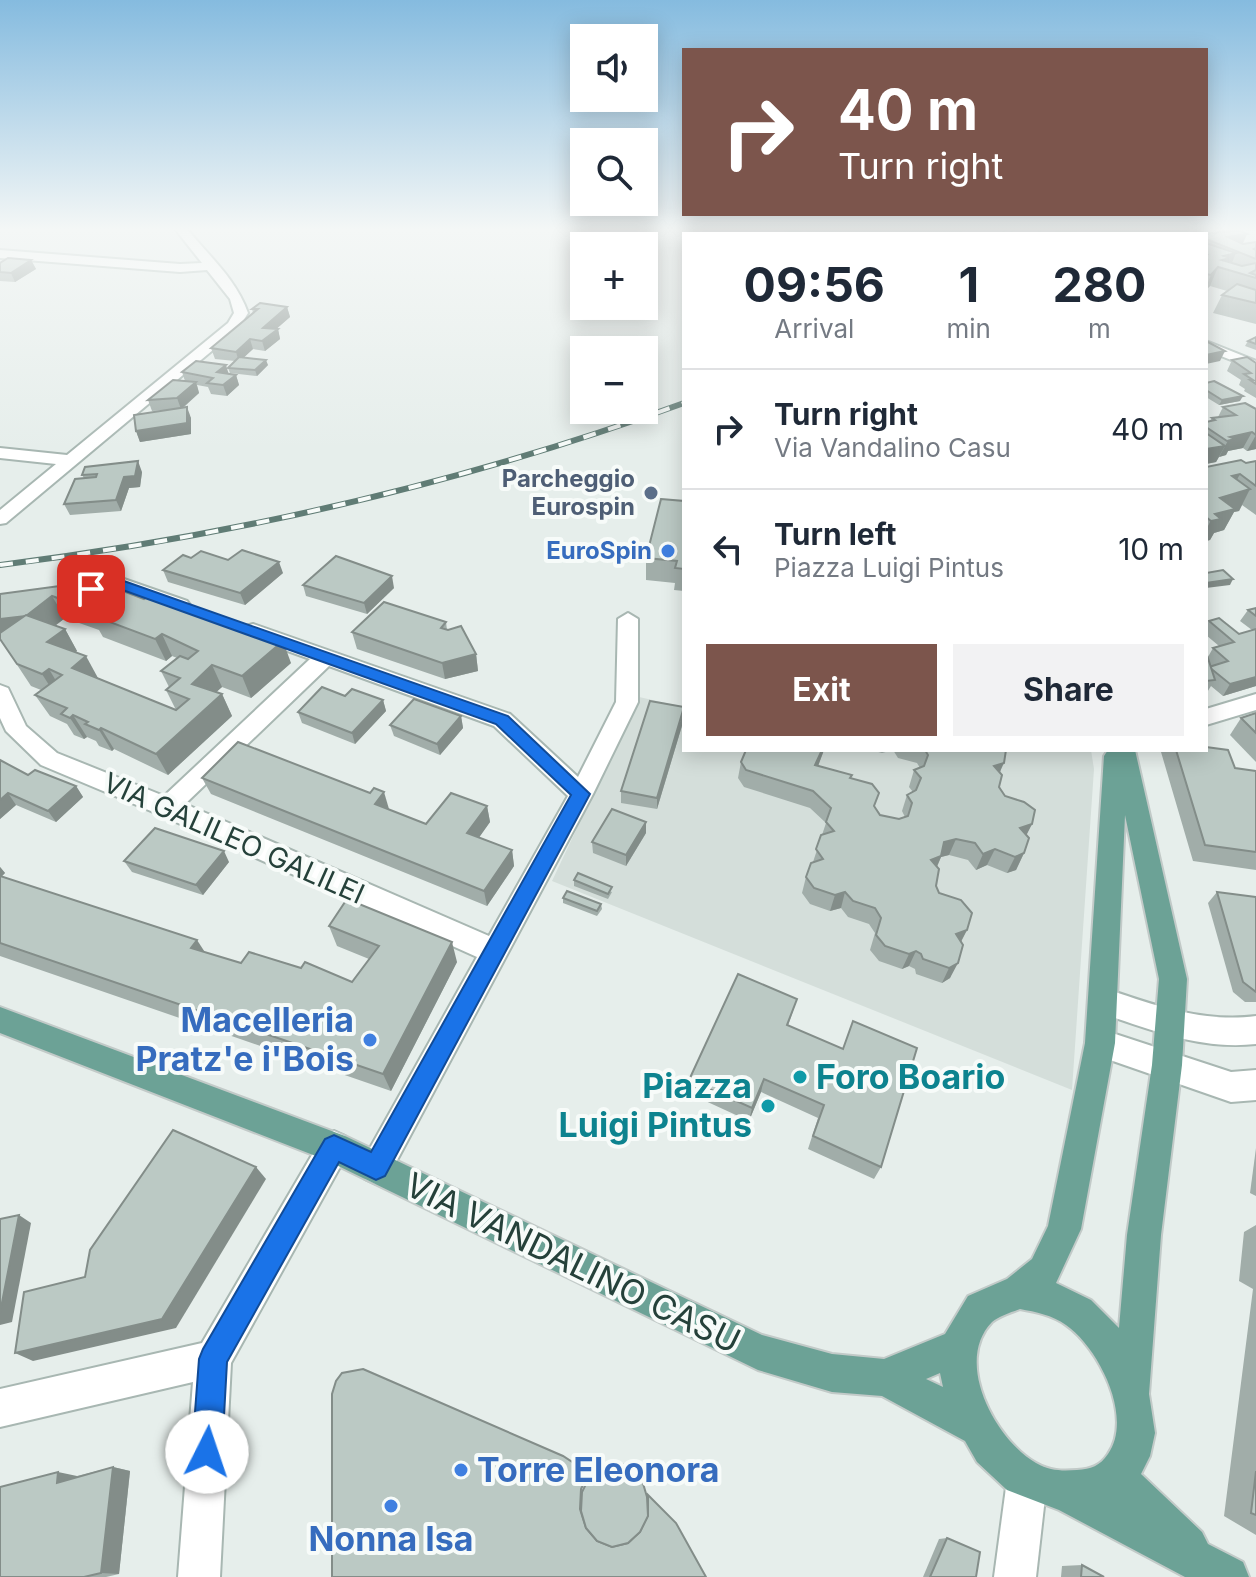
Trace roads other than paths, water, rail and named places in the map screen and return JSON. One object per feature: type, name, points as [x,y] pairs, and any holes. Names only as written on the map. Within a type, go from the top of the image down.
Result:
[{"type":"main road","points":[[1019,1291],[1044,1271],[1064,1229],[1100,1043],[1116,752]]},
{"type":"main road","points":[[1123,752],[1173,979],[1170,1024],[1179,1069],[1144,1235],[1132,1390]]},
{"type":"main road","name":"VIA VANDALINO CASU","points":[[0,1020],[334,1147],[758,1352],[832,1373],[884,1378],[932,1400],[976,1427]]},
{"type":"main road","points":[[1066,1492],[1084,1492],[1115,1477],[1128,1460],[1136,1415],[1132,1390],[1122,1363],[1087,1319],[1065,1304],[1042,1294],[1019,1291],[1001,1295],[984,1304],[971,1318],[959,1346],[959,1381],[976,1427],[990,1448],[1027,1480],[1066,1492],[1217,1571]]},
{"type":"main road","name":"VIA VANDALINO CASU","points":[[884,1378],[959,1346]]},
{"type":"main road","points":[[1115,1477],[1217,1571]]},
{"type":"street","points":[[0,519],[233,326],[241,313],[238,303]]},
{"type":"street","points":[[1208,346],[1256,366]]},
{"type":"street","points":[[0,453],[68,460]]},
{"type":"street","points":[[61,595],[121,584],[194,610]]},
{"type":"street","points":[[376,1168],[581,794],[627,702],[628,619]]},
{"type":"street","points":[[238,626],[502,720],[581,794]]},
{"type":"street","points":[[167,807],[325,657]]},
{"type":"street","name":"VIA GALILEO GALILEI","points":[[0,693],[17,731],[49,759],[167,807],[495,952]]},
{"type":"street","points":[[1208,716],[1256,702]]},
{"type":"street","points":[[1104,1001],[1170,1024],[1234,1031],[1256,1030]]},
{"type":"street","points":[[1100,1043],[1231,1087],[1256,1085]]},
{"type":"street","points":[[199,1577],[213,1359],[334,1147]]},
{"type":"street","points":[[0,1408],[213,1359]]},
{"type":"street","points":[[1015,1577],[1027,1480]]},
{"type":"railway","points":[[0,565],[174,539],[347,503],[517,458],[682,404]]},
{"type":"place","name":"Parcheggio Eurospin","points":[[651,493]]},
{"type":"place","name":"EuroSpin","points":[[668,551]]},
{"type":"place","name":"Macelleria Pratz'e i'Bois","points":[[370,1040]]},
{"type":"place","name":"Foro Boario","points":[[800,1077]]},
{"type":"place","name":"Piazza Luigi Pintus","points":[[768,1106]]},
{"type":"place","name":"Torre Eleonora","points":[[461,1470]]},
{"type":"place","name":"Nonna Isa","points":[[391,1506]]}]
